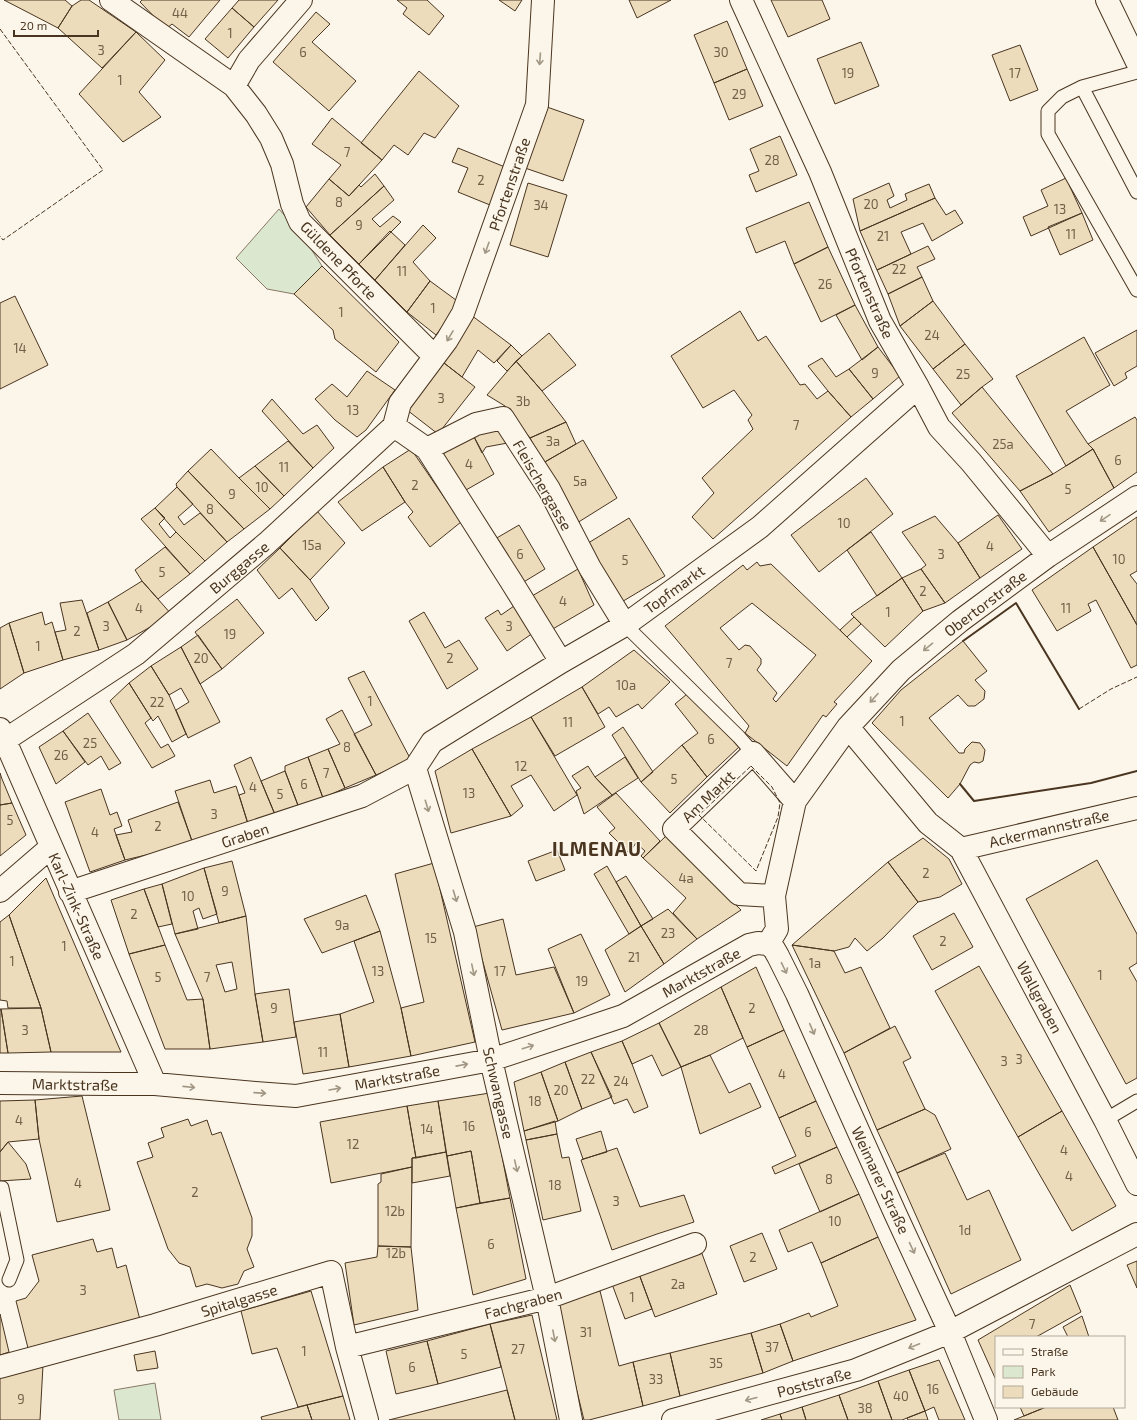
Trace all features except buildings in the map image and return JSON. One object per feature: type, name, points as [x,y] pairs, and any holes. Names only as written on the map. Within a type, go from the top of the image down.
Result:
[{"type":"street","name":"Güldene Pforte","points":[[111,0],[234,86],[256,114],[271,138],[282,164],[292,204],[300,222],[434,356]]},
{"type":"street","points":[[234,86],[249,60],[301,0]]},
{"type":"street","name":"Pfortenstraße","points":[[434,356],[447,340],[463,313],[537,105],[543,0]]},
{"type":"street","name":"Pfortenstraße","points":[[740,0],[820,172],[880,321],[939,427],[971,462],[1048,556]]},
{"type":"street","points":[[1107,0],[1137,62]]},
{"type":"street","points":[[434,356],[400,403],[394,426],[427,449],[561,662]]},
{"type":"street","name":"Topfmarkt","points":[[416,768],[432,742],[561,662],[625,625],[760,527],[918,388]]},
{"type":"street","name":"Fleischergasse","points":[[427,449],[476,424],[503,418],[549,489],[590,568],[625,625]]},
{"type":"street","name":"Burggasse","points":[[3,734],[136,654],[267,543],[394,426]]},
{"type":"street","name":"Obertorstraße","points":[[848,727],[900,670],[960,621],[1048,556],[1137,496]]},
{"type":"street","points":[[768,944],[777,929],[774,896],[795,801],[848,727]]},
{"type":"street","name":"Wallgraben","points":[[848,727],[928,823],[961,849],[1105,1120],[1137,1184]]},
{"type":"street","name":"Karl-Zink-Straße","points":[[3,734],[70,892],[155,1084]]},
{"type":"street","points":[[754,753],[795,801]]},
{"type":"street","name":"Am Markt","points":[[754,753],[674,829],[739,894],[774,896]]},
{"type":"street","name":"Graben","points":[[70,892],[362,796],[416,768]]},
{"type":"street","name":"Schwangasse","points":[[416,768],[466,932],[492,1060],[547,1298],[571,1420]]},
{"type":"street","name":"Ackermannstraße","points":[[961,849],[1137,808]]},
{"type":"street","points":[[0,891],[51,847]]},
{"type":"street","name":"Marktstraße","points":[[0,1083],[155,1084],[296,1096],[492,1060],[623,1016],[749,945],[758,943],[768,944]]},
{"type":"street","name":"Weimarer Straße","points":[[768,944],[774,949],[797,994],[950,1332],[986,1420]]},
{"type":"street","points":[[950,1332],[1137,1234]]},
{"type":"street","name":"Fachgraben","points":[[347,1347],[547,1298],[695,1244]]},
{"type":"street","name":"Spitalgasse","points":[[0,1367],[155,1325],[331,1272],[347,1347],[367,1420]]},
{"type":"street","name":"Poststraße","points":[[673,1420],[856,1370],[950,1332]]},
{"type":"lane","points":[[1137,72],[1082,87],[1062,97],[1048,111],[1048,134],[1137,290]]},
{"type":"lane","points":[[1082,87],[1137,192]]},
{"type":"lane","points":[[625,625],[754,753]]},
{"type":"lane","points":[[1105,1120],[1137,1101]]},
{"type":"lane","points":[[0,1188],[2,1188],[17,1260],[9,1280]]},
{"type":"green space","points":[[279,209],[304,238],[322,266],[294,294],[267,289],[236,258]]},
{"type":"green space","points":[[155,1383],[161,1420],[119,1420],[114,1390]]},
{"type":"fence","points":[[0,29],[103,170],[3,240],[0,236]]},
{"type":"fence","points":[[1079,709],[1111,689],[1137,677]]},
{"type":"fence","points":[[751,766],[772,787],[780,803],[778,817],[756,871],[699,815],[751,766]]},
{"type":"wall","points":[[963,641],[1016,603],[1079,709]]},
{"type":"wall","points":[[960,784],[974,801],[1091,783],[1137,771]]},
{"type":"district","name":"ILMENAU","points":[[597,848]]}]
